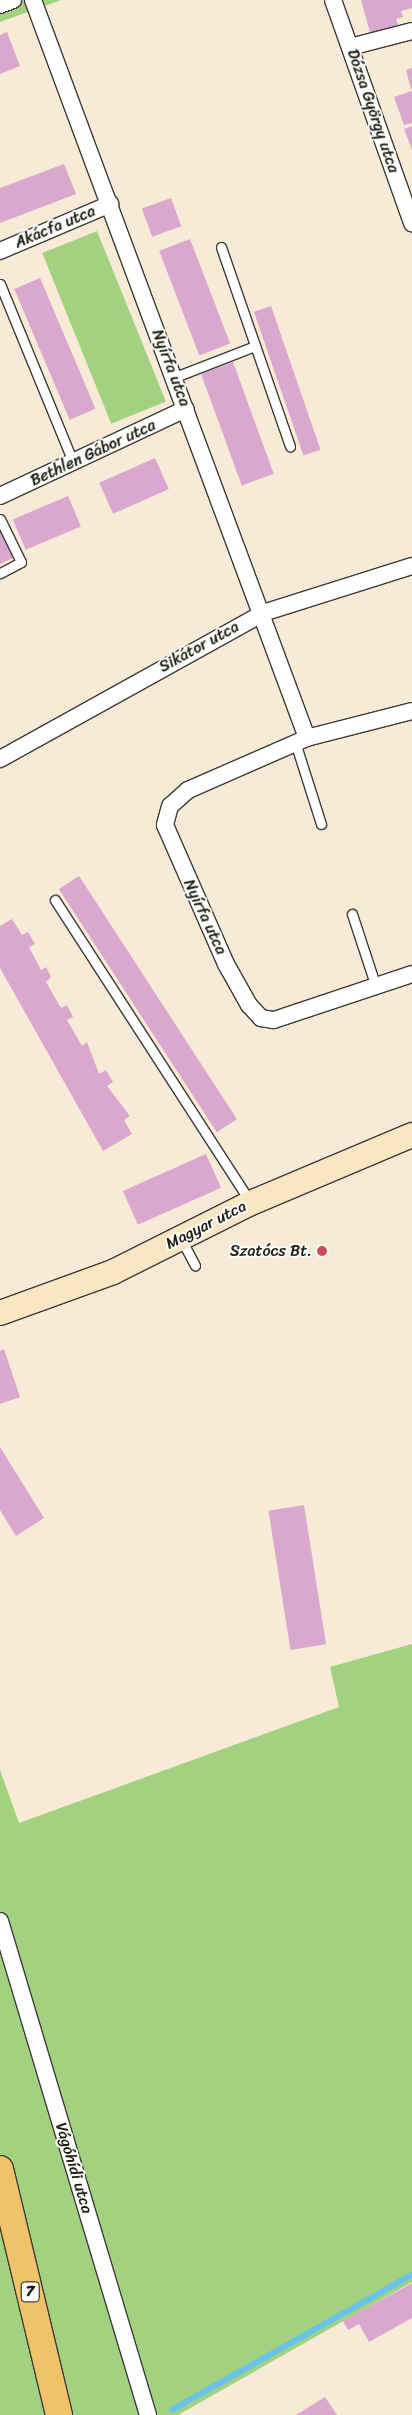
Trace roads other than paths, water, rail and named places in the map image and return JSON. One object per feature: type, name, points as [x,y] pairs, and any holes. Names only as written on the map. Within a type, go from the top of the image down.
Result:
[{"type":"main road","name":"7","points":[[0,2169],[59,2415]]},
{"type":"street","points":[[0,5],[13,0]]},
{"type":"street","name":"Nyírfa utca","points":[[33,0],[263,613],[301,740]]},
{"type":"street","name":"Dózsa György utca","points":[[333,0],[412,223]]},
{"type":"street","points":[[350,47],[412,30]]},
{"type":"street","name":"Akácfa utca","points":[[0,250],[110,204]]},
{"type":"street","name":"Bethlen Gábor utca","points":[[0,496],[186,409]]},
{"type":"street","name":"Sikátor utca","points":[[0,759],[263,613],[412,566]]},
{"type":"street","name":"Nyírfa utca","points":[[412,711],[301,740],[181,795],[167,812],[168,836],[234,979],[261,1018],[274,1020],[412,974]]},
{"type":"street","name":"Magyar utca","points":[[0,1313],[113,1272],[251,1203],[412,1135]]},
{"type":"street","name":"Vágóhídi utca","points":[[0,1921],[148,2415]]},
{"type":"lane","points":[[221,247],[290,446]]},
{"type":"lane","points":[[0,284],[73,462]]},
{"type":"lane","points":[[175,377],[255,346]]},
{"type":"lane","points":[[0,519],[21,562],[0,573]]},
{"type":"lane","points":[[301,740],[321,824]]},
{"type":"lane","points":[[55,900],[251,1203]]},
{"type":"lane","points":[[352,914],[376,987]]},
{"type":"lane","points":[[180,1238],[195,1265]]},
{"type":"waterway","points":[[172,2410],[412,2275]]},
{"type":"place","name":"Szatócs Bt.","points":[[322,1251]]}]
